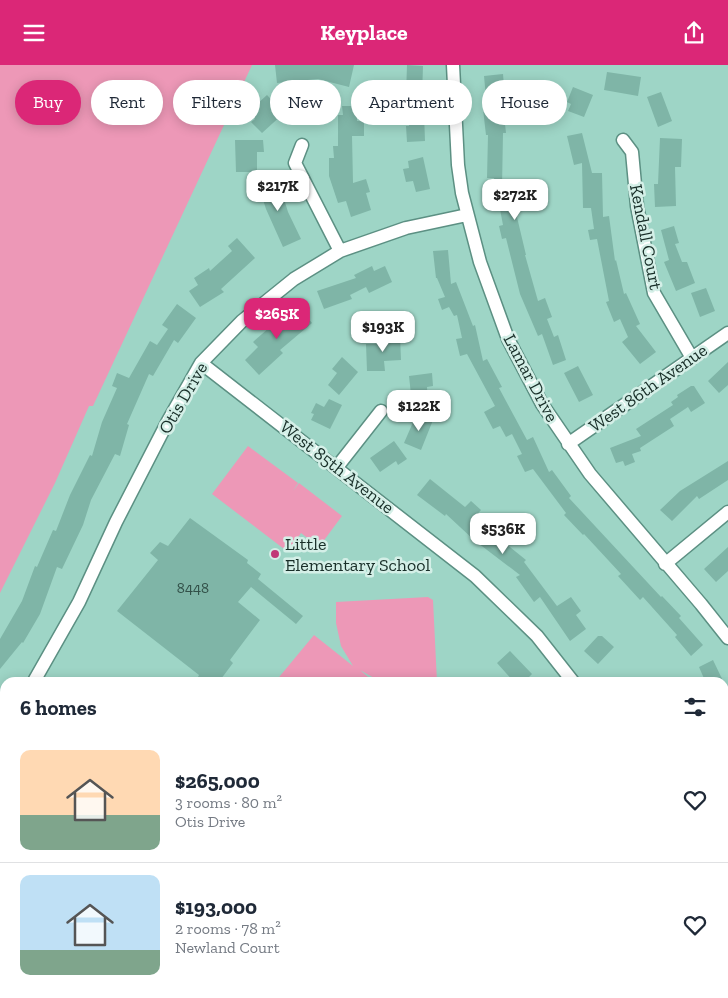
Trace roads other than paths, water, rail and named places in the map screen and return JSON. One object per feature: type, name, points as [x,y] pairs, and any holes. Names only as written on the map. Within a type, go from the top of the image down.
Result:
[{"type":"street","name":"Lamar Drive","points":[[454,65],[458,165],[467,215],[480,262],[508,339],[542,405],[590,475],[665,564],[702,604],[728,637]]},
{"type":"street","name":"Kendall Court","points":[[623,140],[632,152],[636,206],[654,293],[692,358]]},
{"type":"street","points":[[302,145],[295,163],[340,251]]},
{"type":"street","name":"Otis Drive","points":[[36,677],[80,602],[116,522],[168,421],[201,363],[242,321],[294,279],[340,251],[406,228],[467,215]]},
{"type":"street","name":"West 86th Avenue","points":[[568,443],[728,333]]},
{"type":"street","name":"West 85th Avenue","points":[[201,363],[475,576],[536,636],[569,677]]},
{"type":"street","points":[[337,467],[381,411]]},
{"type":"street","points":[[665,564],[728,513]]},
{"type":"place","name":"Little Elementary School","points":[[275,554]]}]
